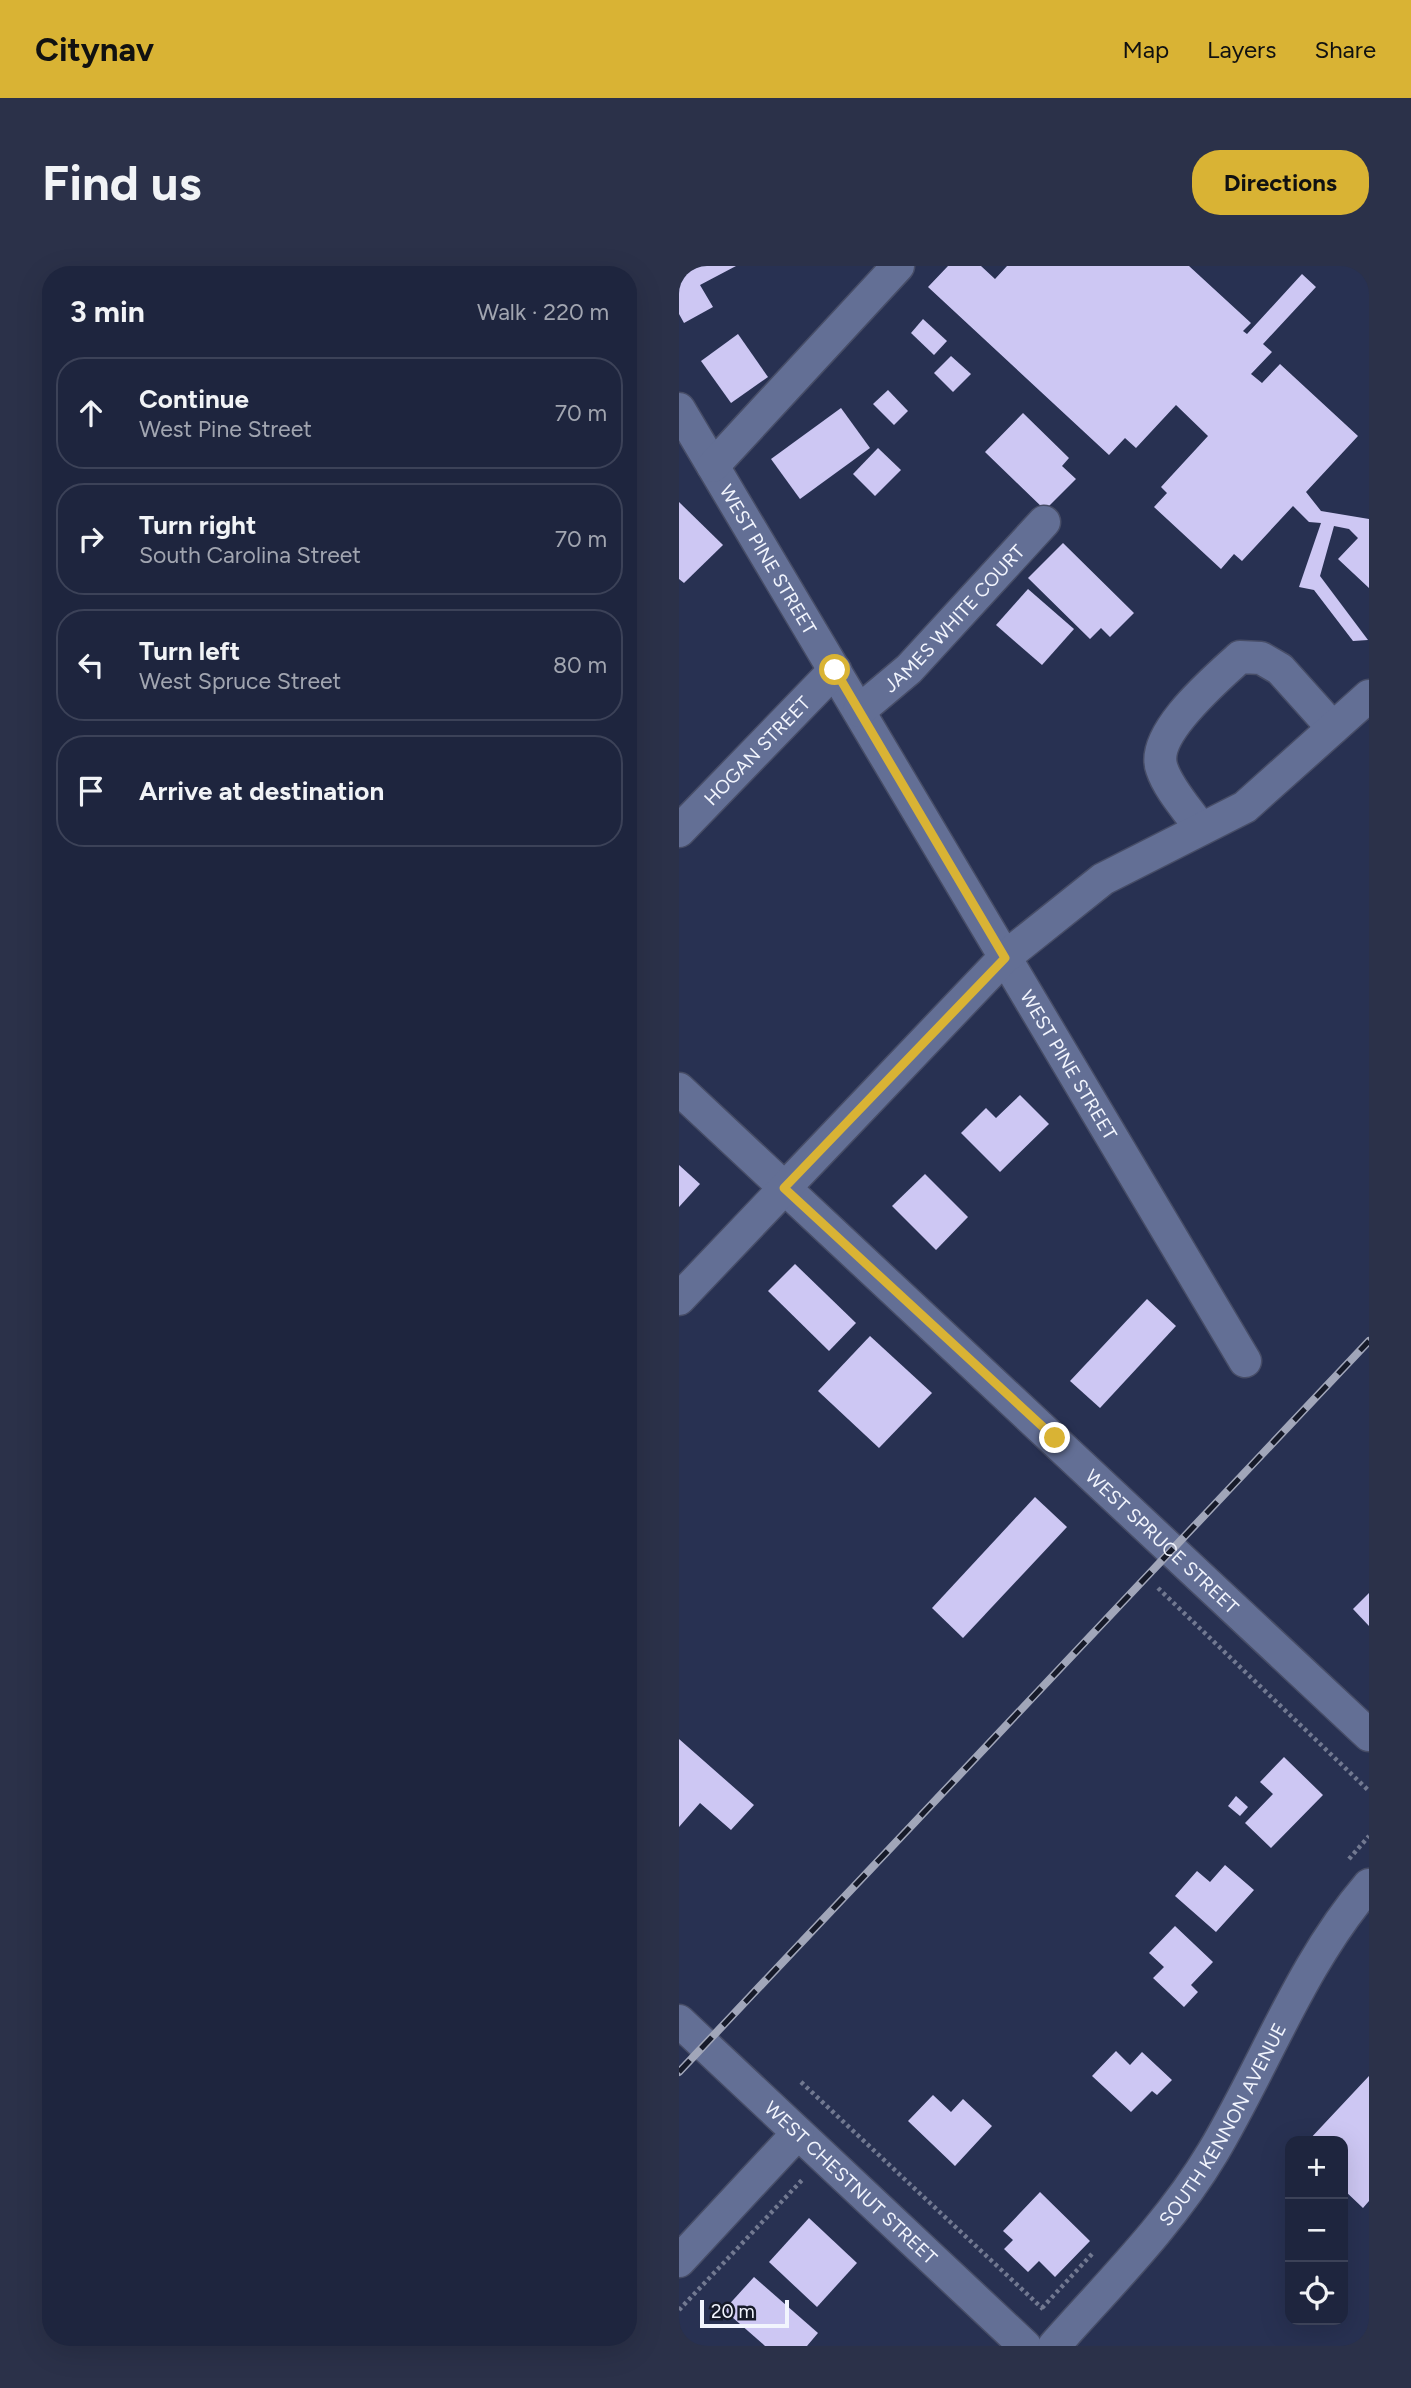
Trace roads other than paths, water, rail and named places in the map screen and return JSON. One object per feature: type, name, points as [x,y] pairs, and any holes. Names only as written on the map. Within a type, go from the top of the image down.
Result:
[{"type":"street","points":[[713,466],[898,266]]},
{"type":"street","name":"WEST PINE STREET","points":[[679,409],[1245,1361]]},
{"type":"street","name":"JAMES WHITE COURT","points":[[859,711],[909,669],[1045,522]]},
{"type":"street","points":[[1201,829],[1162,770],[1159,755],[1165,735],[1240,657],[1261,658],[1279,669],[1333,728]]},
{"type":"street","name":"HOGAN STREET","points":[[679,831],[835,670]]},
{"type":"street","points":[[679,1299],[1005,958],[1103,879],[1245,807],[1369,696]]},
{"type":"street","name":"WEST SPRUCE STREET","points":[[679,1089],[1369,1735]]},
{"type":"street","name":"SOUTH KENNON AVENUE","points":[[1054,2346],[1170,2216],[1190,2188],[1233,2117],[1319,1953],[1369,1885]]},
{"type":"street","name":"WEST CHESTNUT STREET","points":[[679,2021],[1025,2346]]},
{"type":"street","points":[[679,2261],[798,2133]]},
{"type":"railway","points":[[679,2072],[1369,1341]]}]
